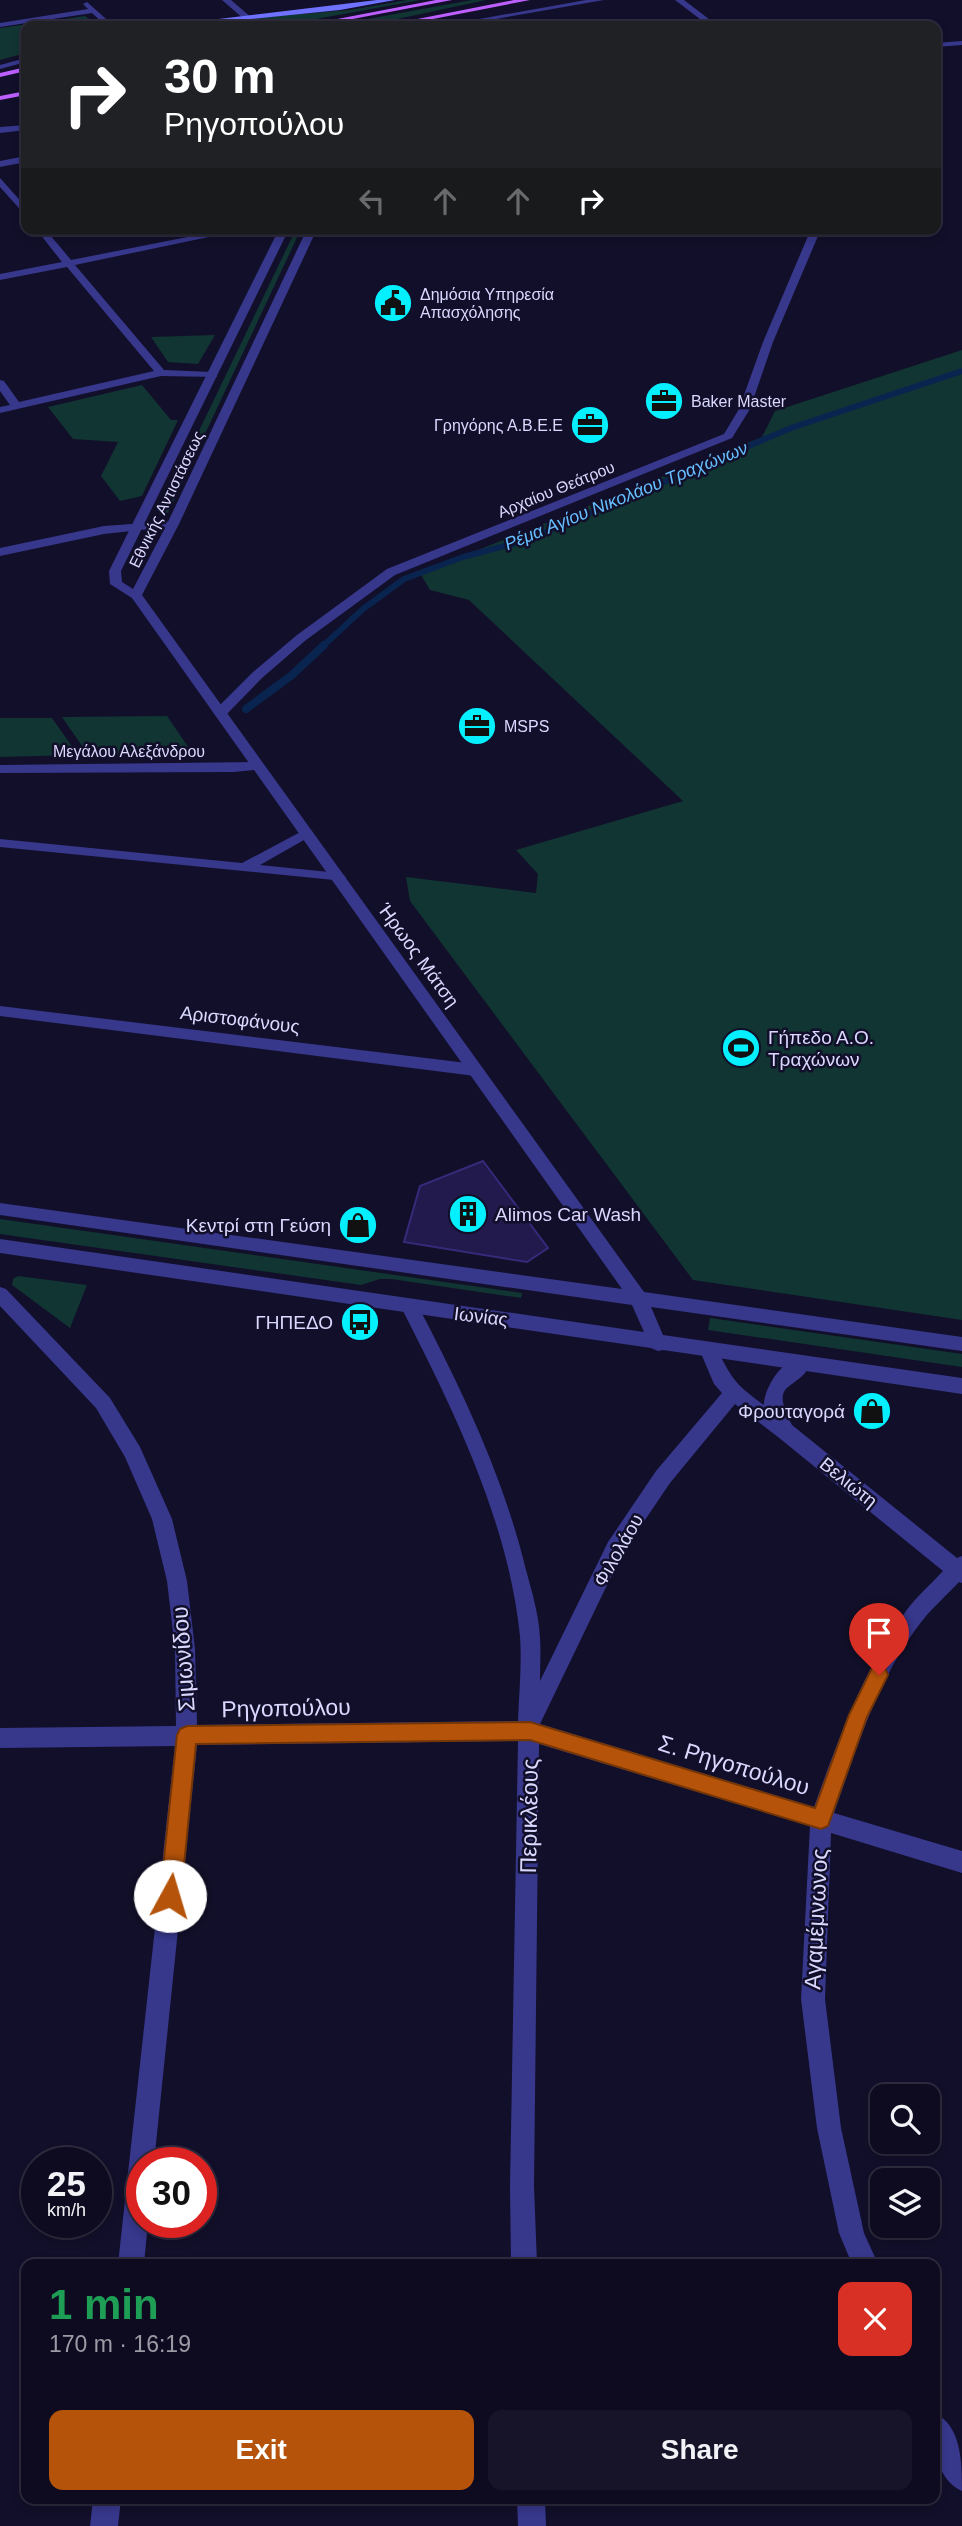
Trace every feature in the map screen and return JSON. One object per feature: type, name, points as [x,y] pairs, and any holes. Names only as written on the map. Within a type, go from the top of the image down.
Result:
[{"type":"main road","points":[[219,21],[360,6],[391,0]]},
{"type":"main road","points":[[332,21],[448,0]]},
{"type":"main road","points":[[413,21],[526,0]]},
{"type":"main road","points":[[0,75],[21,70]]},
{"type":"main road","points":[[0,82],[21,78]]},
{"type":"main road","points":[[0,98],[21,94]]},
{"type":"street","points":[[82,0],[105,21]]},
{"type":"street","points":[[226,0],[248,18]]},
{"type":"street","points":[[352,0],[360,6]]},
{"type":"street","points":[[474,21],[600,0]]},
{"type":"street","points":[[679,0],[707,21]]},
{"type":"street","points":[[0,24],[94,10]]},
{"type":"street","points":[[941,45],[962,43]]},
{"type":"street","points":[[0,67],[21,61]]},
{"type":"street","points":[[0,130],[21,128]]},
{"type":"street","points":[[0,164],[21,160]]},
{"type":"street","points":[[0,181],[21,207]]},
{"type":"street","points":[[45,235],[161,373]]},
{"type":"street","points":[[0,278],[213,235]]},
{"type":"street","name":"Εθνικής Αντιστάσεως","points":[[281,235],[115,571],[116,584],[136,595],[173,524],[309,235]]},
{"type":"street","name":"Αρχαίου Θεάτρου","points":[[220,713],[244,688],[354,597],[391,572],[728,436],[737,427],[747,404],[795,274],[813,235]]},
{"type":"street","points":[[0,410],[161,373],[213,375]]},
{"type":"street","points":[[0,383],[16,406]]},
{"type":"street","points":[[0,552],[104,530],[173,524]]},
{"type":"street","name":"Ήρωος Μάτση","points":[[136,595],[638,1298],[658,1344]]},
{"type":"street","name":"Μεγάλου Αλεξάνδρου","points":[[0,769],[234,768],[258,765]]},
{"type":"street","points":[[245,868],[306,833]]},
{"type":"street","points":[[0,843],[339,878]]},
{"type":"street","name":"Αριστοφάνους","points":[[0,1011],[475,1070]]},
{"type":"street","name":"Ιωνίας","points":[[0,1209],[962,1343]]},
{"type":"street","name":"Ιωνίας","points":[[0,1246],[411,1307],[553,1325],[658,1344],[962,1386]]},
{"type":"street","name":"Σιμωνίδου","points":[[0,1294],[103,1403],[133,1453],[162,1519],[179,1594],[185,1649],[187,1735],[144,2147]]},
{"type":"street","name":"Περικλέους","points":[[411,1307],[460,1404],[504,1517],[521,1579],[530,1637],[522,2186],[524,2259]]},
{"type":"street","points":[[709,1351],[721,1379],[733,1393]]},
{"type":"street","points":[[785,1431],[773,1406],[777,1388],[786,1376],[802,1364]]},
{"type":"street","name":"Φιλολάου","points":[[530,1728],[615,1548],[663,1477],[733,1393]]},
{"type":"street","name":"Βελιώτη","points":[[733,1393],[960,1570]]},
{"type":"street","name":"Αγαμέμνωνος","points":[[863,2259],[852,2233],[829,2128],[813,1999],[821,1819],[858,1715],[889,1654],[915,1615],[960,1570]]},
{"type":"street","name":"Ρηγοπούλου","points":[[0,1738],[530,1728]]},
{"type":"street","name":"Σ. Ρηγοπούλου","points":[[530,1728],[962,1862]]},
{"type":"street","name":"Σιμωνίδου","points":[[132,2259],[134,2238]]},
{"type":"street","points":[[940,2437],[962,2477]]},
{"type":"street","points":[[104,2526],[106,2504]]},
{"type":"street","points":[[531,2504],[532,2526]]},
{"type":"green space","points":[[420,0],[305,21],[226,21],[231,20],[350,10]]},
{"type":"green space","points":[[472,0],[486,0],[388,21],[356,21]]},
{"type":"green space","points":[[85,16],[92,21],[50,21]]},
{"type":"green space","points":[[21,25],[21,54],[0,60],[0,28]]},
{"type":"green space","points":[[293,235],[298,235],[168,513],[159,514]]},
{"type":"green space","points":[[215,335],[198,364],[168,362],[151,337]]},
{"type":"green space","points":[[962,350],[962,1320],[693,1280],[410,901],[406,877],[536,893],[538,874],[516,850],[683,801],[469,600],[430,590],[420,573],[762,437],[775,411]]},
{"type":"green space","points":[[142,385],[171,420],[178,420],[142,496],[120,501],[101,476],[118,442],[73,439],[48,407]]},
{"type":"green space","points":[[167,716],[193,754],[89,756],[62,717]]},
{"type":"green space","points":[[0,718],[52,718],[78,755],[0,757]]},
{"type":"green space","points":[[0,1219],[522,1293],[521,1298],[391,1279],[380,1279],[361,1285],[0,1234]]},
{"type":"green space","points":[[18,1276],[87,1285],[70,1328],[12,1285],[13,1279]]},
{"type":"green space","points":[[710,1318],[962,1354],[962,1367],[708,1330]]},
{"type":"building","name":"Alimos Car Wash","points":[[483,1161],[548,1248],[527,1262],[404,1242],[420,1186]]},
{"type":"waterway","name":"Ρέμα Αγίου Νικολάου Τραχώνων","points":[[322,647],[363,609],[404,579],[463,557],[527,540],[791,428],[962,371]]},
{"type":"waterway","name":"Ρέμα Αγίου Νικολάου Τραχώνων","points":[[246,709],[292,675],[324,645]]},
{"type":"place","name":"Δημόσια Υπηρεσία Απασχόλησης","points":[[393,303]]},
{"type":"place","name":"Baker Master","points":[[664,401]]},
{"type":"place","name":"Γρηγόρης Α.Β.Ε.Ε","points":[[590,425]]},
{"type":"place","name":"MSPS","points":[[477,726]]},
{"type":"place","name":"Γήπεδο Α.Ο. Τραχώνων","points":[[741,1048]]},
{"type":"place","name":"Alimos Car Wash","points":[[468,1214]]},
{"type":"place","name":"Κεντρί στη Γεύση","points":[[358,1225]]},
{"type":"place","name":"ΓΗΠΕΔΟ","points":[[360,1322]]},
{"type":"place","name":"Φρουταγορά","points":[[872,1411]]},
{"type":"route","points":[[170,1896],[187,1735],[530,1731],[821,1819],[858,1715],[879,1675]]}]
